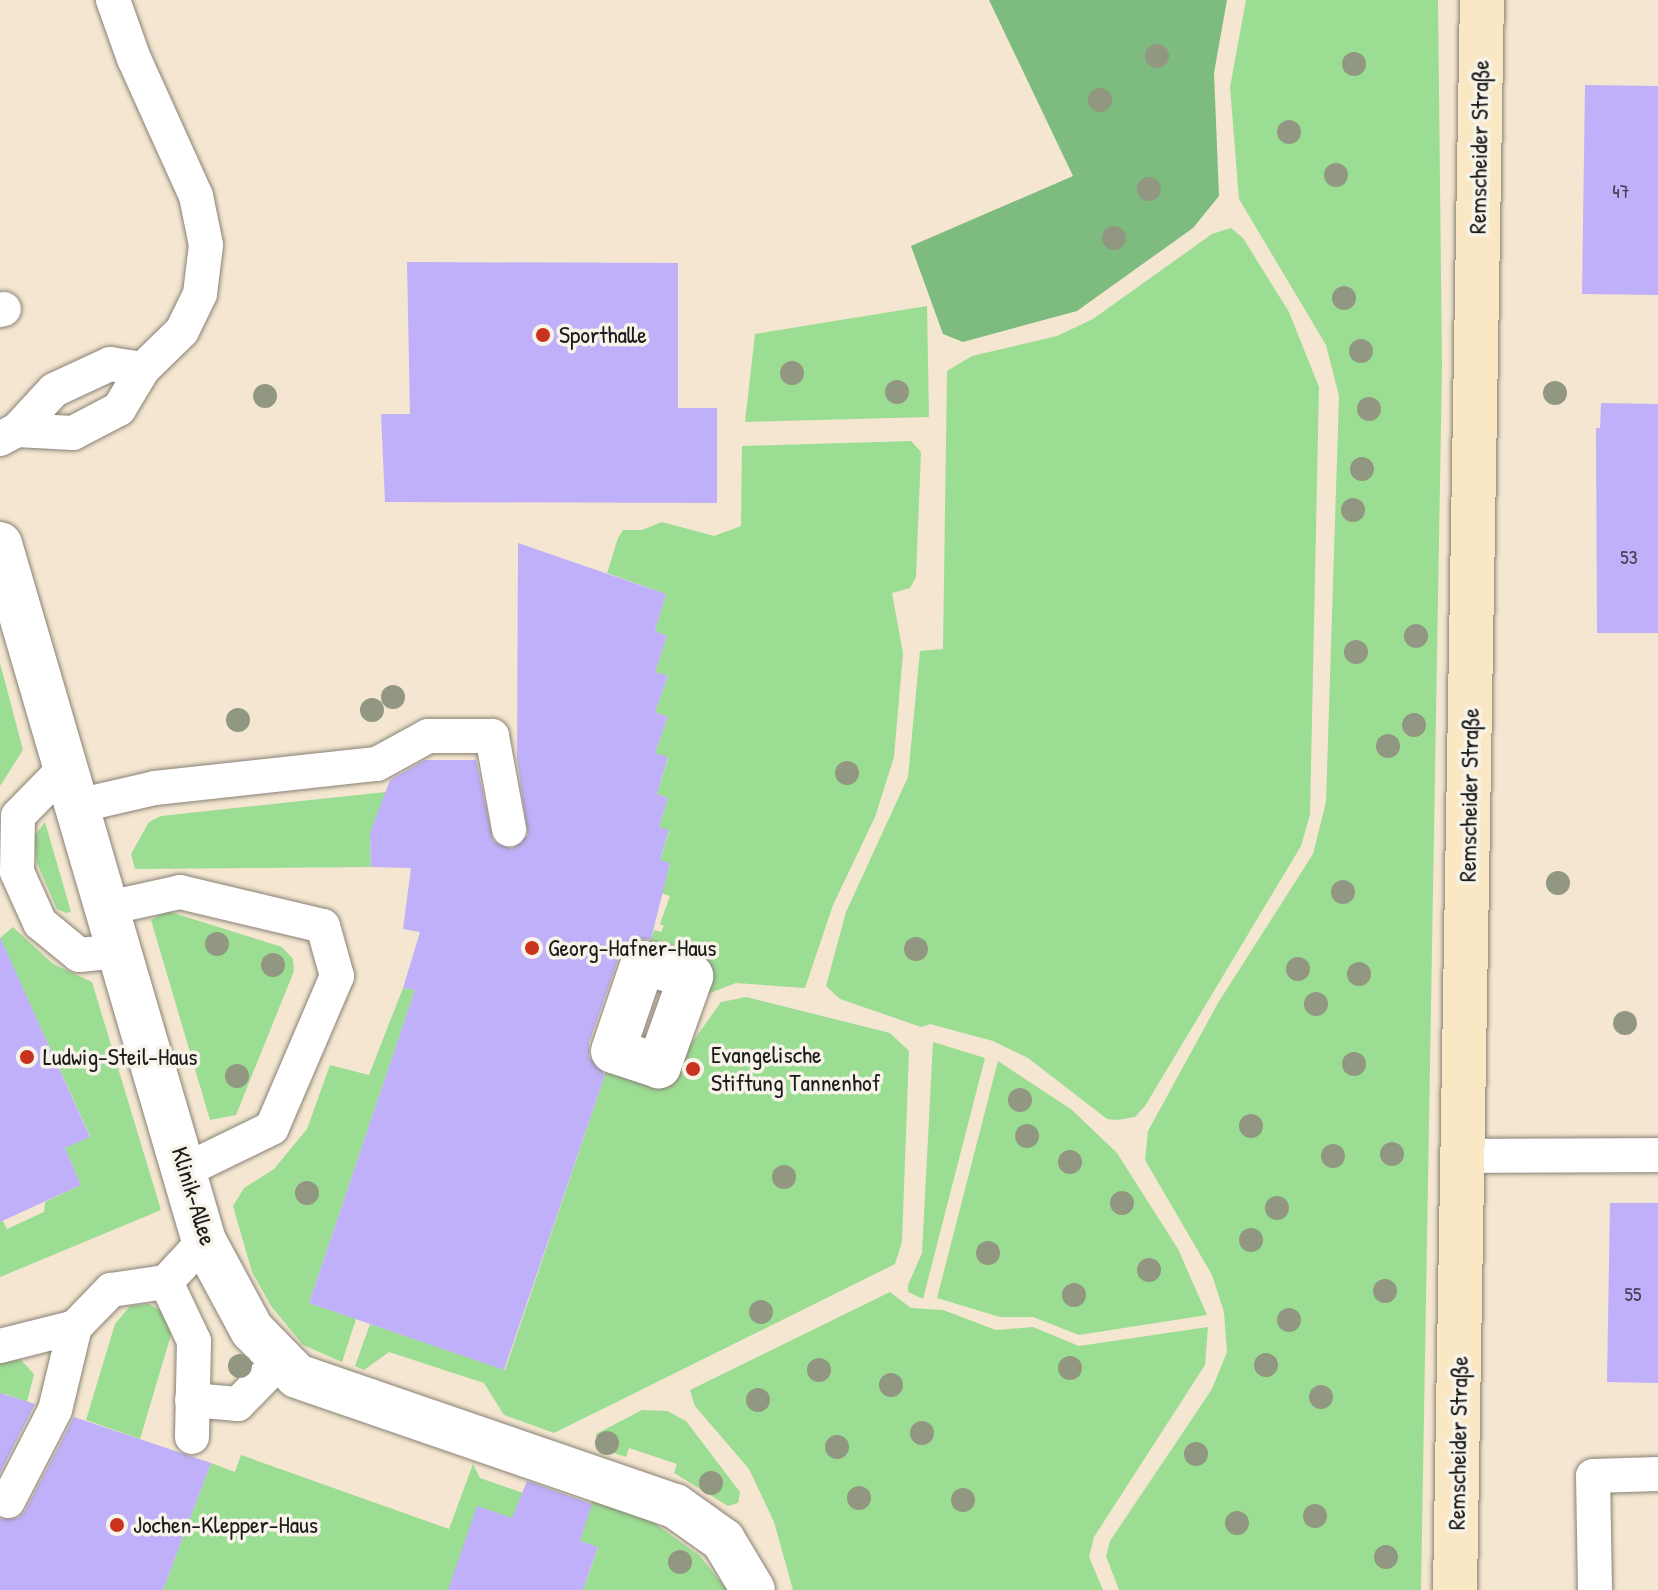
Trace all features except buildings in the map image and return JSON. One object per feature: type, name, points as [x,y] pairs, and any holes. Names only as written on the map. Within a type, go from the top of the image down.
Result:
[{"type":"main road","name":"Remscheider Straße","points":[[1455,1590],[1482,0]]},
{"type":"street","name":"Klinik-Allee","points":[[2,558],[186,1170],[204,1241],[252,1330],[297,1376],[410,1428],[675,1506],[723,1540],[753,1590]]},
{"type":"lane","points":[[9,435],[73,433],[119,409],[143,369],[188,319],[200,294],[206,245],[196,196],[113,0]]},
{"type":"lane","points":[[9,435],[54,390],[110,364],[143,369]]},
{"type":"lane","points":[[120,951],[79,955],[40,923],[17,872],[18,816],[71,787],[155,788],[377,764],[428,736],[492,736],[509,829]]},
{"type":"lane","points":[[108,908],[180,892],[323,926],[337,976],[272,1128],[186,1170]]},
{"type":"lane","points":[[1464,1156],[1658,1155]]},
{"type":"lane","points":[[8,1501],[55,1410],[75,1327],[111,1290],[166,1282],[204,1241]]},
{"type":"lane","points":[[166,1282],[194,1341],[192,1437]]},
{"type":"lane","points":[[0,1346],[75,1327]]},
{"type":"lane","points":[[192,1400],[238,1404],[281,1360]]},
{"type":"lane","points":[[1595,1590],[1593,1476],[1658,1474]]},
{"type":"green space","points":[[989,0],[1227,0],[1214,73],[1219,196],[1193,228],[1077,311],[963,342],[943,334],[911,246],[1073,176]]},
{"type":"green space","points":[[1246,0],[1438,0],[1442,366],[1421,1590],[1119,1590],[1106,1556],[1110,1541],[1212,1389],[1227,1352],[1224,1312],[1212,1275],[1145,1160],[1148,1131],[1218,1003],[1313,854],[1326,802],[1339,396],[1326,345],[1239,199],[1230,87]]},
{"type":"green space","points":[[1231,228],[1243,238],[1289,312],[1319,387],[1310,815],[1301,846],[1145,1106],[1135,1117],[1107,1119],[1028,1058],[993,1041],[930,1024],[921,1027],[840,999],[826,986],[846,912],[908,777],[920,651],[943,649],[947,371],[972,356],[1057,336],[1093,319],[1212,234]]},
{"type":"green space","points":[[927,306],[929,417],[745,422],[755,334]]},
{"type":"green space","points":[[911,441],[921,452],[916,577],[910,588],[892,593],[903,653],[894,757],[875,817],[833,905],[805,988],[736,983],[705,995],[690,977],[643,963],[654,930],[661,932],[664,926],[660,924],[670,896],[661,893],[670,864],[660,860],[669,831],[659,827],[668,798],[657,794],[668,758],[655,753],[668,717],[655,712],[668,676],[655,672],[667,636],[655,631],[666,594],[607,573],[618,538],[623,530],[642,530],[662,522],[714,536],[741,526],[742,446]]},
{"type":"green space","points":[[0,663],[23,750],[0,786]]},
{"type":"green space","points":[[386,792],[370,834],[371,867],[135,869],[131,854],[149,822],[161,816]]},
{"type":"green space","points":[[45,822],[71,912],[57,909],[37,863],[34,837]]},
{"type":"green space","points":[[167,911],[282,947],[293,959],[294,971],[236,1115],[210,1120],[151,920]]},
{"type":"green space","points":[[13,927],[53,964],[92,982],[161,1210],[0,1277],[0,1215],[7,1229],[44,1212],[45,1202],[81,1185],[65,1148],[90,1136],[0,938]]},
{"type":"green space","points":[[403,988],[415,990],[309,1303],[356,1319],[342,1362],[303,1345],[271,1306],[252,1272],[233,1206],[244,1188],[274,1169],[307,1129],[330,1065],[369,1075]]},
{"type":"green space","points":[[746,997],[890,1033],[909,1051],[902,1242],[895,1264],[554,1433],[504,1415],[484,1383],[389,1352],[364,1370],[355,1366],[370,1324],[505,1370],[613,1051],[686,1051],[721,1002]]},
{"type":"green space","points":[[933,1042],[985,1058],[923,1299],[908,1292],[908,1285],[922,1253]]},
{"type":"green space","points":[[998,1061],[1072,1110],[1117,1153],[1178,1249],[1207,1315],[1079,1335],[1033,1317],[1000,1317],[937,1298]]},
{"type":"green space","points":[[890,1292],[911,1308],[943,1310],[996,1330],[1033,1327],[1079,1346],[1208,1327],[1205,1365],[1094,1537],[1089,1557],[1103,1590],[793,1590],[774,1522],[749,1469],[695,1406],[690,1390]]},
{"type":"green space","points":[[149,1304],[163,1312],[173,1328],[140,1439],[86,1420],[115,1324],[130,1306]]},
{"type":"green space","points":[[20,1359],[34,1374],[27,1402],[5,1394],[0,1409],[0,1364]]},
{"type":"green space","points":[[642,1410],[667,1411],[686,1421],[740,1492],[738,1503],[728,1506],[674,1473],[677,1464],[629,1448],[626,1457],[598,1448],[596,1434]]},
{"type":"green space","points":[[483,1454],[646,1517],[700,1556],[727,1590],[583,1590],[598,1548],[580,1541],[592,1501],[489,1465]]},
{"type":"green space","points":[[241,1455],[449,1529],[473,1464],[480,1478],[523,1493],[513,1519],[448,1590],[163,1590],[211,1463],[235,1472]]},
{"type":"place","name":"Sporthalle","points":[[543,335]]},
{"type":"place","name":"Georg-Hafner-Haus","points":[[532,948]]},
{"type":"place","name":"Ludwig-Steil-Haus","points":[[27,1057]]},
{"type":"place","name":"Evangelische Stiftung Tannenhof","points":[[693,1069]]},
{"type":"place","name":"Jochen-Klepper-Haus","points":[[117,1525]]}]
